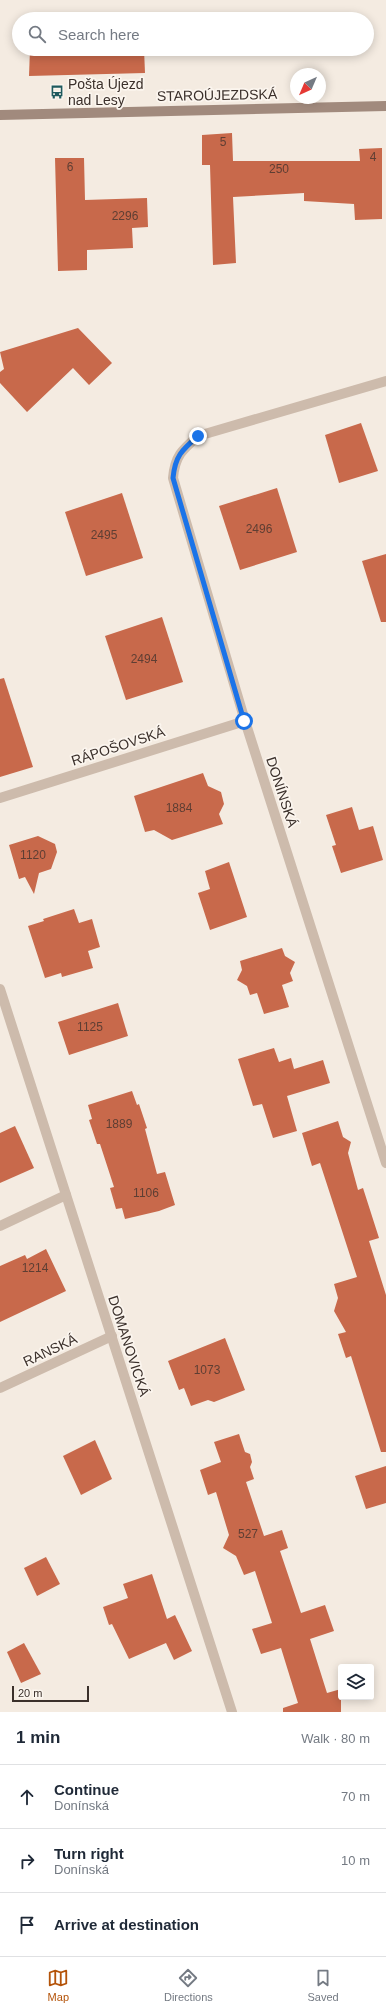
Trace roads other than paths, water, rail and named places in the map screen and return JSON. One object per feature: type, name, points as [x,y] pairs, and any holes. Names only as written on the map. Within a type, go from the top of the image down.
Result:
[{"type":"street","name":"STAROÚJEZDSKÁ","points":[[0,115],[386,106]]},
{"type":"street","name":"DONÍNSKÁ","points":[[386,381],[198,436],[182,449],[174,463],[173,478],[244,721],[386,1163]]},
{"type":"street","name":"RÁPOŠOVSKÁ","points":[[0,798],[244,721]]},
{"type":"street","name":"DOMANOVICKÁ","points":[[0,989],[232,1712]]},
{"type":"street","points":[[0,1226],[66,1195]]},
{"type":"street","name":"RANSKÁ","points":[[0,1388],[112,1336]]},
{"type":"place","name":"Pošta Újezd nad Lesy","points":[[57,92]]}]
